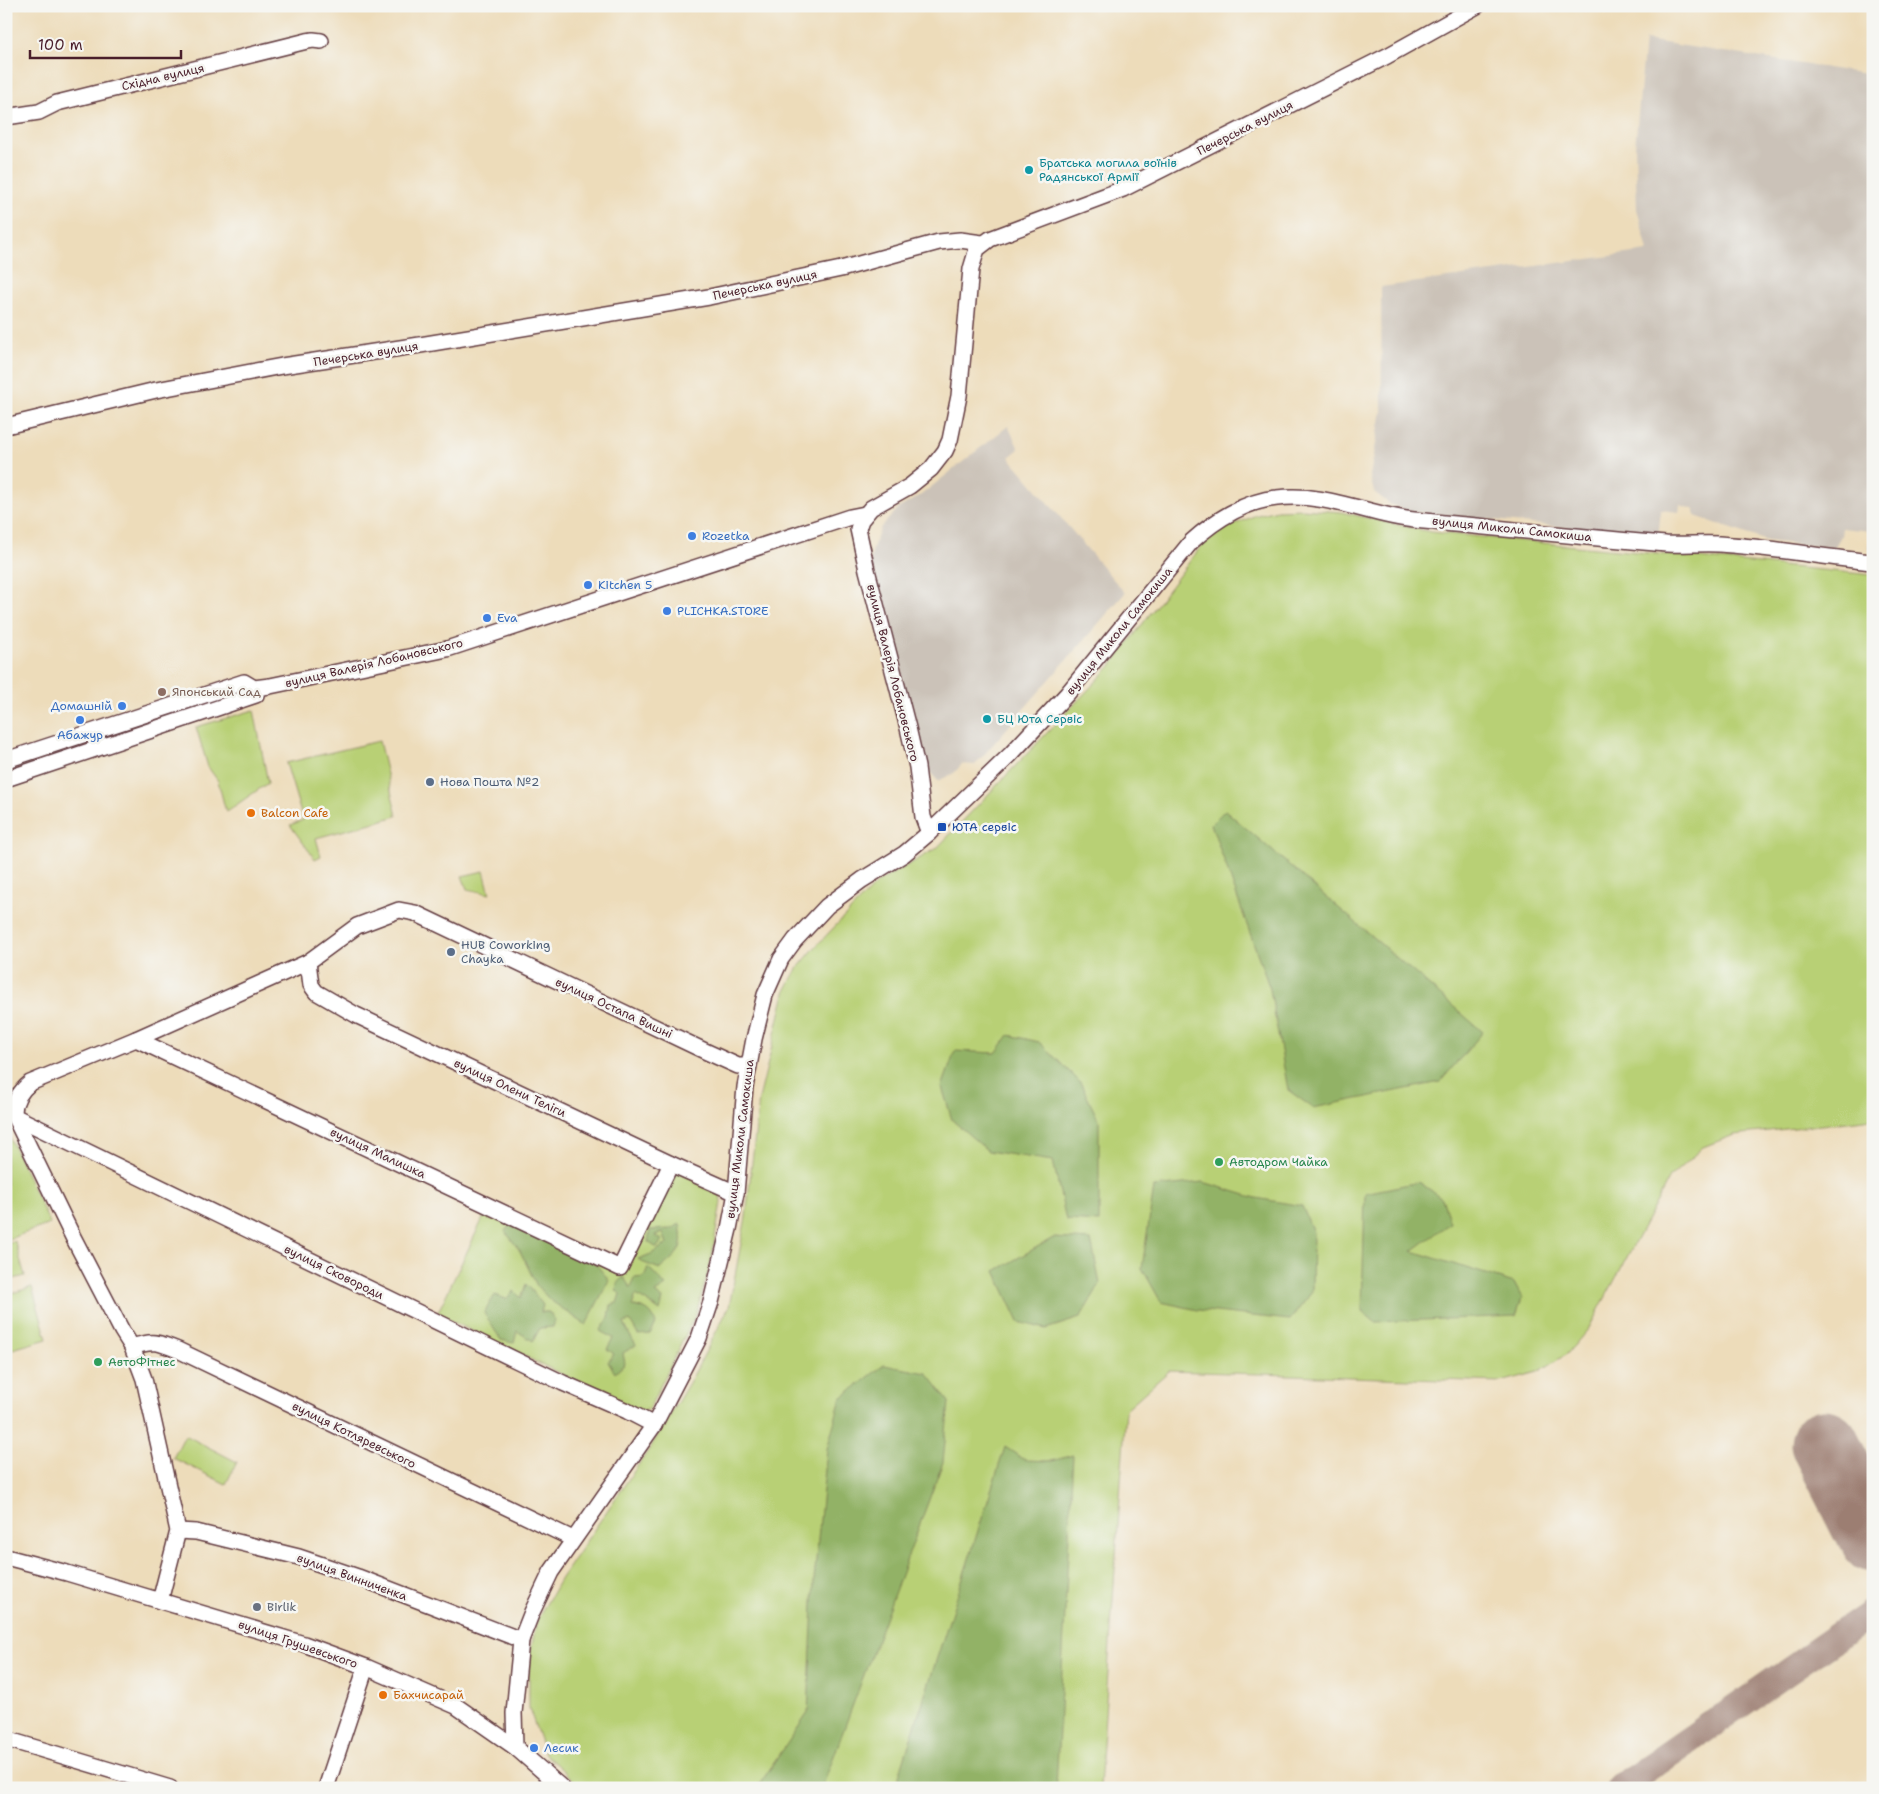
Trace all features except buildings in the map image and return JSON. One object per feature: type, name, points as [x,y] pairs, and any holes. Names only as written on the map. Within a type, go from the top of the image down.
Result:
[{"type":"street","name":"Печерська вулиця","points":[[6,426],[156,390],[282,366],[411,347],[616,311],[709,297],[841,269],[939,242],[960,240],[982,243],[990,238],[1123,189],[1387,56],[1477,6]]},
{"type":"street","name":"Східна вулиця","points":[[6,117],[39,112],[57,103],[307,41],[321,41]]},
{"type":"street","name":"вулиця Валерія Лобановського","points":[[929,833],[923,818],[908,728],[861,549],[858,529],[865,514],[871,508],[922,477],[939,460],[950,440],[959,396],[971,269],[977,250],[982,243]]},
{"type":"street","name":"вулиця Миколи Самокиша","points":[[515,1747],[514,1713],[521,1640],[532,1612],[551,1572],[654,1426],[699,1338],[720,1267],[736,1193],[748,1066],[764,995],[781,959],[795,940],[827,906],[862,880],[904,854],[929,833],[998,767],[1067,694],[1191,542],[1233,512],[1264,500],[1294,497],[1316,498],[1351,504],[1407,519],[1668,544],[1719,544],[1873,562]]},
{"type":"street","name":"вулиця Валерія Лобановського","points":[[6,760],[235,684],[244,682],[254,688],[270,686],[447,649],[850,517],[865,514]]},
{"type":"street","points":[[6,780],[256,695],[254,688]]},
{"type":"street","name":"вулиця Остапа Вишні","points":[[308,962],[357,926],[399,910],[415,913],[707,1052],[738,1066],[748,1066]]},
{"type":"street","points":[[160,1600],[178,1531],[144,1379],[132,1347],[122,1332],[73,1237],[14,1116],[14,1107],[22,1090],[30,1083],[136,1039],[308,962]]},
{"type":"street","name":"вулиця Олени Теліги","points":[[308,962],[311,986],[324,998],[670,1164],[736,1193]]},
{"type":"street","name":"вулиця Малишка","points":[[136,1039],[620,1268],[670,1164]]},
{"type":"street","name":"вулиця Сковороди","points":[[14,1116],[563,1383],[627,1411],[654,1426]]},
{"type":"street","name":"вулиця Котляревського","points":[[132,1347],[148,1342],[162,1344],[178,1350],[573,1539]]},
{"type":"street","name":"вулиця Винниченка","points":[[178,1531],[196,1532],[299,1557],[358,1577],[521,1640]]},
{"type":"street","name":"вулиця Грушевського","points":[[6,1558],[160,1600],[304,1644],[366,1667],[456,1706],[515,1747],[562,1788]]},
{"type":"street","points":[[326,1788],[366,1667]]},
{"type":"street","points":[[6,1739],[170,1788]]},
{"type":"shaded area","points":[[1645,40],[1873,75],[1873,551],[1869,549],[1871,531],[1842,528],[1841,536],[1834,548],[1767,541],[1695,516],[1695,510],[1680,505],[1679,512],[1661,510],[1658,537],[1407,511],[1390,504],[1374,492],[1370,476],[1382,411],[1381,287],[1648,251],[1637,209],[1635,147]]},
{"type":"shaded area","points":[[1008,426],[1019,449],[1009,457],[1125,593],[975,765],[962,764],[954,773],[938,781],[925,767],[870,563],[873,548],[881,527],[899,508],[921,495]]},
{"type":"green space","name":"Автодром Чайка","points":[[1302,509],[1341,512],[1431,532],[1873,575],[1873,1119],[1734,1135],[1703,1147],[1670,1177],[1589,1328],[1567,1354],[1538,1372],[1501,1382],[1169,1371],[1126,1409],[1100,1788],[582,1788],[545,1754],[529,1708],[529,1659],[537,1620],[561,1578],[652,1445],[693,1376],[729,1307],[746,1217],[759,1099],[786,989],[797,969],[817,945],[878,882],[936,849],[1110,667],[1199,549],[1215,533],[1254,516],[1277,510]]},
{"type":"green space","points":[[254,710],[268,783],[226,812],[218,781],[208,767],[196,727]]},
{"type":"green space","points":[[379,741],[397,816],[316,838],[321,856],[315,859],[290,825],[303,820],[286,763]]},
{"type":"green space","points":[[1225,810],[1483,1032],[1440,1082],[1313,1108],[1288,1090],[1270,989],[1211,824]]},
{"type":"green space","points":[[484,871],[490,894],[467,889],[462,876]]},
{"type":"green space","points":[[1009,1035],[1039,1042],[1080,1082],[1099,1121],[1099,1222],[1066,1220],[1053,1161],[988,1151],[952,1120],[942,1087],[955,1051],[996,1053]]},
{"type":"green space","points":[[6,1130],[50,1224],[6,1240]]},
{"type":"green space","points":[[678,1170],[720,1193],[721,1202],[711,1262],[696,1314],[649,1409],[640,1412],[437,1314],[486,1212],[622,1273],[670,1173]]},
{"type":"green space","points":[[1203,1182],[1256,1198],[1302,1206],[1313,1232],[1312,1292],[1290,1320],[1198,1310],[1161,1302],[1142,1268],[1154,1187]]},
{"type":"green space","points":[[1419,1182],[1442,1198],[1450,1223],[1412,1251],[1514,1283],[1522,1298],[1516,1316],[1375,1322],[1362,1311],[1365,1193]]},
{"type":"green space","points":[[680,1224],[681,1245],[679,1250],[660,1269],[638,1259],[651,1254],[667,1244],[663,1233],[655,1235],[662,1240],[657,1248],[648,1242],[650,1230],[671,1229]]},
{"type":"green space","points":[[510,1225],[595,1263],[609,1280],[586,1325],[550,1300],[537,1286],[520,1251],[505,1231]]},
{"type":"green space","points":[[1053,1238],[1091,1240],[1100,1284],[1080,1318],[1046,1329],[1019,1322],[995,1271]]},
{"type":"green space","points":[[15,1241],[25,1276],[6,1281],[6,1244]]},
{"type":"green space","points":[[648,1267],[666,1286],[655,1293],[663,1299],[660,1311],[636,1295],[632,1306],[648,1311],[653,1316],[656,1324],[650,1334],[638,1335],[630,1321],[624,1323],[636,1345],[623,1353],[625,1364],[615,1373],[608,1362],[614,1354],[607,1349],[613,1338],[600,1331],[609,1318],[611,1305],[617,1303],[620,1294],[616,1290],[617,1283],[623,1277],[631,1288],[634,1278],[644,1277]]},
{"type":"green space","points":[[526,1284],[543,1305],[541,1312],[549,1312],[555,1320],[553,1327],[540,1328],[533,1341],[517,1331],[514,1343],[501,1340],[484,1313],[495,1295],[506,1299],[514,1291],[521,1298]]},
{"type":"green space","points":[[32,1287],[47,1339],[6,1351],[6,1295]]},
{"type":"green space","points":[[884,1365],[927,1373],[949,1402],[943,1462],[822,1788],[757,1788],[808,1713],[814,1580],[827,1449],[841,1398]]},
{"type":"green space","points":[[185,1435],[237,1462],[226,1484],[173,1458]]},
{"type":"green space","points":[[1005,1447],[1025,1460],[1052,1461],[1073,1455],[1056,1788],[895,1788]]},
{"type":"taxiway","points":[[1620,1788],[1873,1612]]},
{"type":"runway","points":[[1825,1444],[1873,1538]]},
{"type":"place","name":"Братська могила воїнів Радянської Армії","points":[[1029,170]]},
{"type":"place","name":"Rozetka","points":[[692,536]]},
{"type":"place","name":"Kitchen 5","points":[[588,585]]},
{"type":"place","name":"PLICHKA.STORE","points":[[667,611]]},
{"type":"place","name":"Eva","points":[[487,618]]},
{"type":"place","name":"Японський Сад","points":[[162,692]]},
{"type":"place","name":"Домашній","points":[[122,706]]},
{"type":"place","name":"БЦ Юта Сервіс","points":[[987,719]]},
{"type":"place","name":"Абажур","points":[[80,720]]},
{"type":"place","name":"Нова Пошта №2","points":[[430,782]]},
{"type":"place","name":"Balcon Cafe","points":[[251,813]]},
{"type":"place","name":"ЮТА сервіс","points":[[942,827]]},
{"type":"place","name":"HUB Coworking Chayka","points":[[451,952]]},
{"type":"place","name":"Автодром Чайка","points":[[1219,1162]]},
{"type":"place","name":"АвтоФітнес","points":[[98,1362]]},
{"type":"place","name":"Birlik","points":[[257,1607]]},
{"type":"place","name":"Бахчисарай","points":[[383,1695]]},
{"type":"place","name":"Лесик","points":[[534,1748]]}]
